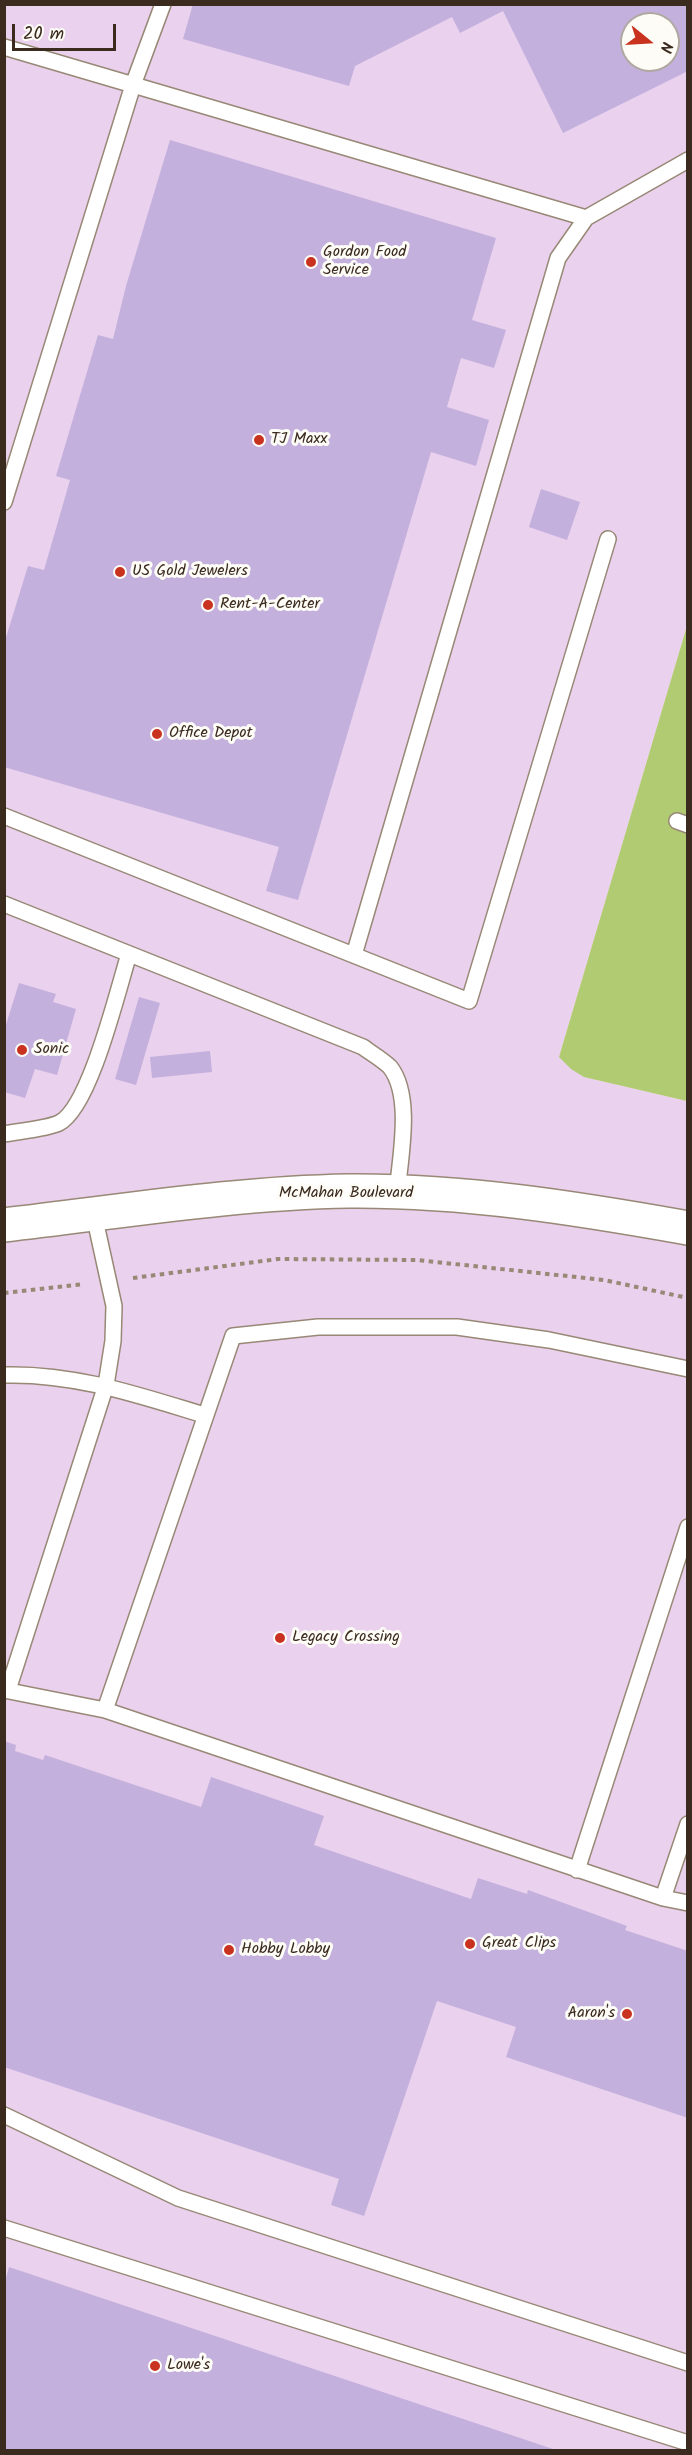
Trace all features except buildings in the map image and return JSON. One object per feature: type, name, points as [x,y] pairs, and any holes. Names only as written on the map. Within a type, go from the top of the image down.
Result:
[{"type":"street","name":"McMahan Boulevard","points":[[4,1225],[265,1194],[350,1191],[443,1195],[590,1210],[687,1228]]},
{"type":"lane","points":[[4,502],[133,85],[163,4]]},
{"type":"lane","points":[[4,47],[586,218]]},
{"type":"lane","points":[[354,955],[558,258],[586,218],[687,160]]},
{"type":"lane","points":[[4,816],[469,1001],[609,539]]},
{"type":"lane","points":[[4,904],[363,1047],[390,1068],[402,1098],[403,1124],[397,1193]]},
{"type":"lane","points":[[4,1134],[59,1122],[74,1110],[86,1089],[129,954]]},
{"type":"lane","points":[[94,1215],[114,1306],[113,1341],[106,1385],[6,1690],[105,1710],[577,1870],[663,1898],[687,1903]]},
{"type":"lane","points":[[105,1710],[204,1415],[233,1336],[318,1328],[457,1327],[549,1340],[687,1369]]},
{"type":"lane","points":[[4,1375],[34,1374],[106,1385],[204,1415]]},
{"type":"lane","points":[[577,1870],[684,1549],[687,1527]]},
{"type":"lane","points":[[663,1898],[687,1824]]},
{"type":"lane","points":[[4,2115],[178,2198],[687,2363]]},
{"type":"lane","points":[[4,2228],[687,2443]]},
{"type":"path","points":[[4,1293],[278,1259],[417,1260],[604,1280],[687,1298]]},
{"type":"shaded area","points":[[5,5],[687,5],[687,626],[559,1057],[584,1077],[687,1101],[687,2450],[5,2450]]},
{"type":"green space","points":[[687,626],[687,1101],[584,1077],[571,1069],[559,1057]]},
{"type":"place","name":"Gordon Food Service","points":[[311,262]]},
{"type":"place","name":"TJ Maxx","points":[[259,440]]},
{"type":"place","name":"US Gold Jewelers","points":[[120,572]]},
{"type":"place","name":"Rent-A-Center","points":[[208,605]]},
{"type":"place","name":"Office Depot","points":[[157,734]]},
{"type":"place","name":"Sonic","points":[[22,1050]]},
{"type":"place","name":"Legacy Crossing","points":[[280,1638]]},
{"type":"place","name":"Great Clips","points":[[470,1944]]},
{"type":"place","name":"Hobby Lobby","points":[[229,1950]]},
{"type":"place","name":"Aaron's","points":[[627,2014]]},
{"type":"place","name":"Lowe's","points":[[155,2366]]}]
